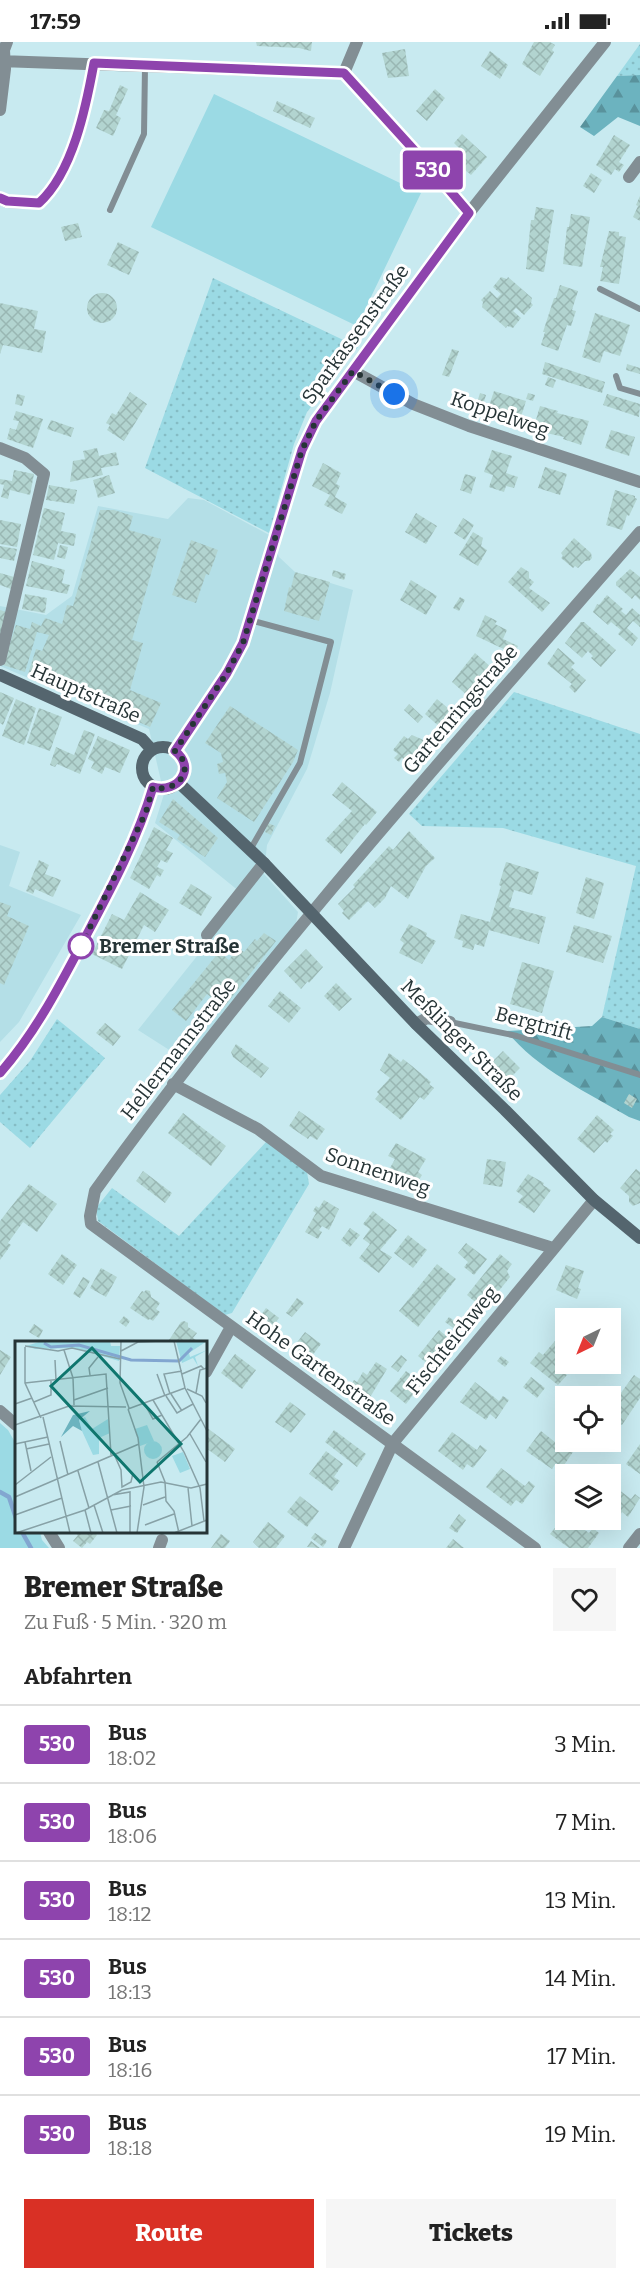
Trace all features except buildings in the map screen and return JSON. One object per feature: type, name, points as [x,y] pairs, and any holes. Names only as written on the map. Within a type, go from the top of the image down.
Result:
[{"type":"street","points":[[0,110],[5,69],[2,62],[7,42]]},
{"type":"street","points":[[344,73],[357,42]]},
{"type":"street","name":"Sparkassenstraße","points":[[175,751],[227,673],[243,643],[302,450],[316,421],[469,213],[605,42]]},
{"type":"street","points":[[2,62],[94,63],[344,73],[469,213]]},
{"type":"street","points":[[0,198],[7,201],[39,203],[51,192],[63,170],[87,101],[94,63]]},
{"type":"street","points":[[629,177],[640,162]]},
{"type":"street","name":"Koppelweg","points":[[353,371],[413,404],[469,426],[640,482]]},
{"type":"street","points":[[0,448],[25,458],[44,474],[0,660]]},
{"type":"street","name":"Gartenringstraße","points":[[310,914],[640,532]]},
{"type":"street","name":"Hauptstraße","points":[[0,675],[142,739],[152,750]]},
{"type":"street","points":[[166,747],[175,751],[183,761],[184,768],[179,783],[162,790],[153,787],[142,774],[145,756],[152,750],[166,747]]},
{"type":"street","points":[[179,783],[264,863],[207,935]]},
{"type":"street","points":[[0,1073],[37,1027],[57,992],[104,902],[146,812],[153,787]]},
{"type":"street","name":"Meßlinger Straße","points":[[264,863],[416,1024],[594,1200],[640,1238]]},
{"type":"street","name":"Hellermannstraße","points":[[90,1215],[95,1191],[173,1084],[310,914]]},
{"type":"street","name":"Bergtrift","points":[[416,1024],[426,1018],[450,1022]]},
{"type":"street","name":"Sonnenweg","points":[[173,1084],[258,1129],[321,1176],[553,1248]]},
{"type":"street","name":"Fischteichweg","points":[[344,1548],[393,1443],[594,1200]]},
{"type":"street","name":"Hohe Gartenstraße","points":[[90,1215],[91,1224],[535,1548]]},
{"type":"street","points":[[207,1370],[231,1327]]},
{"type":"street","points":[[0,1411],[15,1424]]},
{"type":"street","points":[[50,1533],[59,1548]]},
{"type":"street","points":[[629,1548],[640,1534]]},
{"type":"lane","points":[[110,210],[144,134],[145,66]]},
{"type":"lane","points":[[600,289],[640,309]]},
{"type":"lane","points":[[616,376],[620,388],[640,394]]},
{"type":"lane","points":[[250,620],[332,642],[300,763],[250,850]]},
{"type":"lane","name":"Bergtrift","points":[[450,1022],[517,1036],[640,1075]]},
{"type":"shaded area","points":[[640,44],[640,75],[617,76]]},
{"type":"shaded area","points":[[214,94],[421,193],[357,326],[151,227]]},
{"type":"shaded area","points":[[213,278],[358,347],[307,412],[294,444],[269,533],[145,468]]},
{"type":"shaded area","points":[[188,498],[204,500],[271,536],[279,557],[295,572],[353,590],[330,693],[307,769],[267,845],[264,874],[298,912],[296,924],[185,1060],[138,1030],[245,896],[155,823],[164,794],[149,729],[0,666],[0,606],[46,615],[72,596],[98,506],[168,519]]},
{"type":"shaded area","points":[[514,692],[640,734],[640,1029],[602,1017],[636,866],[503,828],[422,826],[409,814]]},
{"type":"shaded area","points":[[0,845],[20,852],[9,886],[81,915],[19,1022],[0,1042]]},
{"type":"shaded area","points":[[57,1019],[105,1058],[30,1148],[0,1122],[0,1095],[30,1061]]},
{"type":"shaded area","points":[[266,1142],[307,1172],[309,1184],[232,1313],[225,1315],[98,1221],[96,1208],[112,1188],[179,1236]]},
{"type":"shaded area","points":[[0,1423],[8,1430],[15,1442],[15,1533],[40,1533],[42,1540],[49,1548],[0,1548]]},
{"type":"green space","points":[[640,75],[640,126],[618,117],[594,136],[580,127],[617,76]]},
{"type":"green space","points":[[602,1017],[640,1029],[640,1121],[563,1079],[531,1056],[507,1031],[592,1026]]},
{"type":"waterway","points":[[0,1492],[9,1497],[15,1515]]},
{"type":"waterway","points":[[23,1533],[31,1548]]},
{"type":"bus line","name":"530","points":[[0,198],[7,201],[39,203],[51,192],[63,170],[75,137],[87,101],[94,63],[344,73],[469,213],[316,421],[302,450],[243,643],[227,673],[175,751],[183,761],[183,776],[179,783],[171,788],[162,790],[153,787],[146,812],[104,902],[57,992],[37,1027],[0,1073]]},
{"type":"place","name":"Bremer Straße","points":[[81,946]]},
{"type":"route","points":[[81,946],[146,812],[153,787],[162,790],[179,783],[184,768],[183,761],[175,751],[227,673],[243,643],[302,450],[316,421],[353,371],[394,394]]}]
